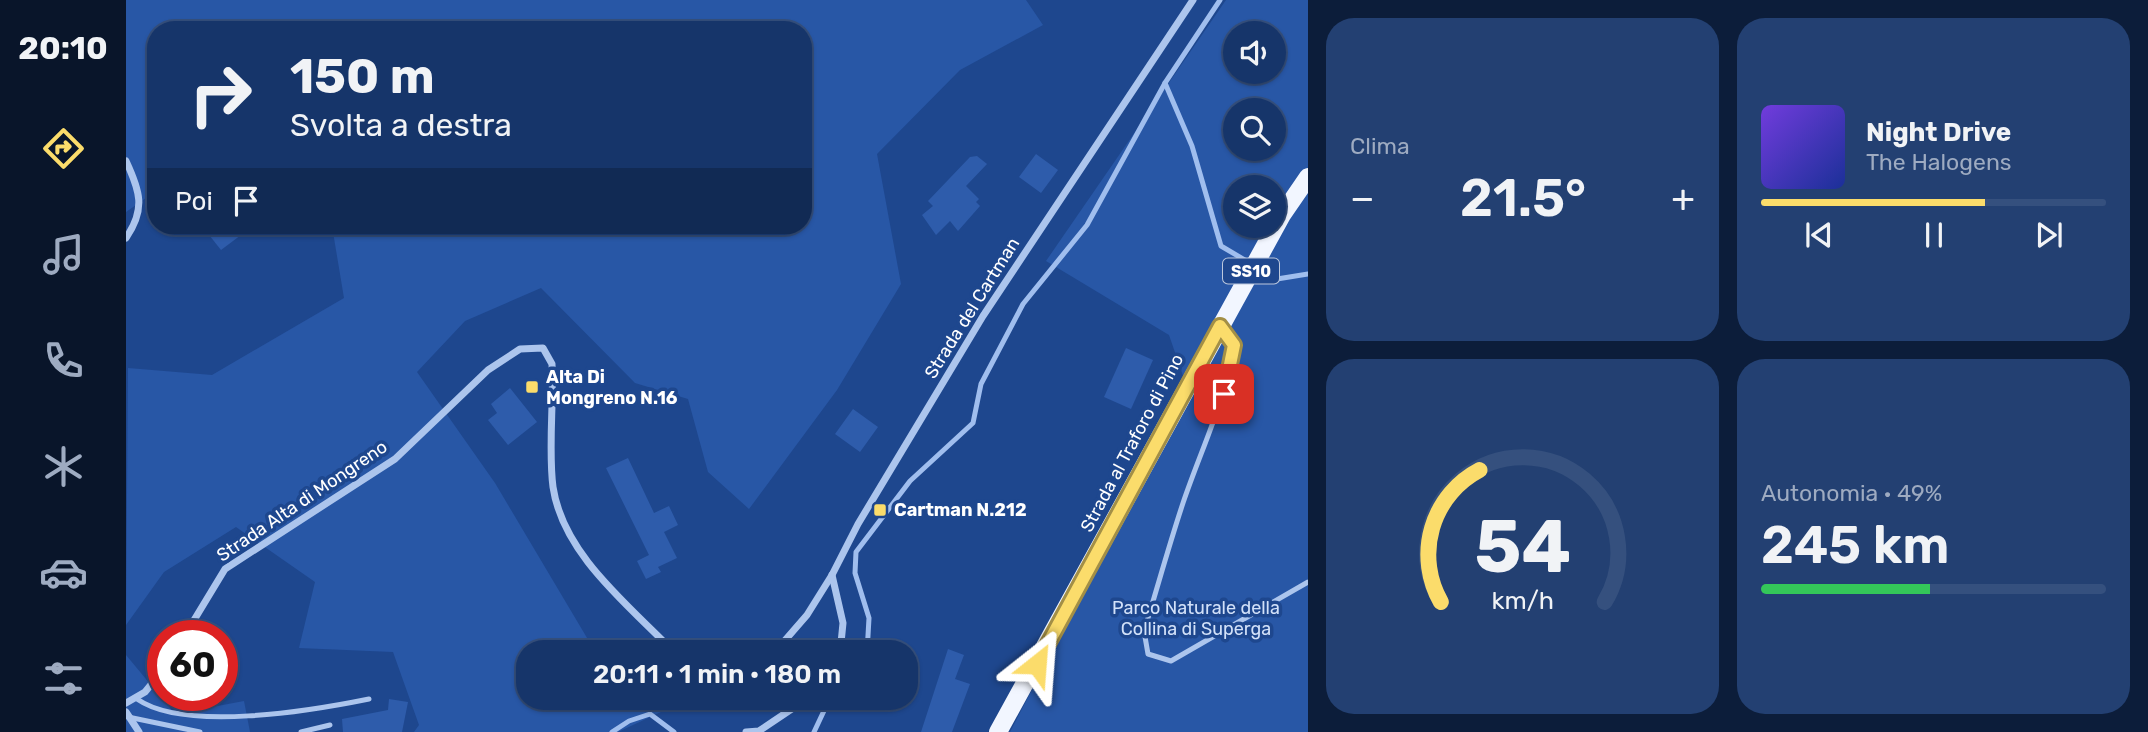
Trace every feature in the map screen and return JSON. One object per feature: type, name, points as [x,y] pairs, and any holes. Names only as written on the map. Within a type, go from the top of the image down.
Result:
[{"type":"main road","name":"Strada al Traforo di Pino","points":[[998,732],[1282,215],[1308,177]]},
{"type":"street","name":"Strada del Cartman","points":[[832,575],[858,524],[983,316],[1193,0]]},
{"type":"street","points":[[126,161],[141,198],[136,224],[126,238]]},
{"type":"street","name":"Strada Alta di Mongreno","points":[[194,620],[225,569],[395,459],[488,370],[520,349],[543,348],[552,364],[553,488],[565,521],[582,556],[663,640]]},
{"type":"street","points":[[785,640],[807,615],[832,575]]},
{"type":"street","points":[[832,575],[843,623],[841,640]]},
{"type":"street","points":[[126,703],[137,699],[147,688]]},
{"type":"street","points":[[746,732],[759,731],[790,710]]},
{"type":"street","points":[[127,715],[139,732]]},
{"type":"lane","points":[[1220,326],[1234,345],[1229,376],[1213,431],[1184,501],[1144,631],[1148,654],[1171,661],[1308,582]]},
{"type":"lane","points":[[137,699],[148,710],[189,720],[248,722],[369,699]]},
{"type":"lane","points":[[127,715],[200,732]]},
{"type":"lane","points":[[302,732],[330,725]]},
{"type":"green space","points":[[126,0],[1026,0],[1043,25],[960,70],[877,154],[901,284],[837,390],[749,509],[708,472],[688,399],[635,383],[541,288],[465,321],[417,372],[495,483],[588,640],[516,640],[516,710],[665,710],[618,732],[414,732],[419,725],[393,652],[299,648],[315,582],[236,527],[164,572],[126,625],[128,368],[212,375],[344,298],[334,235],[812,235],[812,21],[147,21],[147,197],[126,212]]},
{"type":"green space","name":"Parco Naturale della Collina di Superga","points":[[1226,0],[1308,0],[1308,732],[1010,732],[1109,542],[1190,396],[1169,335],[1046,261]]},
{"type":"green space","points":[[126,655],[147,680],[147,711],[173,711],[175,714],[191,711],[238,711],[238,702],[244,701],[250,732],[126,732]]},
{"type":"building","points":[[1036,154],[1058,170],[1041,193],[1019,177]]},
{"type":"building","points":[[977,156],[987,164],[966,186],[979,199],[976,202],[980,206],[958,231],[950,221],[936,235],[922,215],[933,206],[928,201],[970,157]]},
{"type":"building","points":[[209,235],[241,235],[221,250]]},
{"type":"building","points":[[1126,348],[1153,360],[1131,409],[1104,397]]},
{"type":"building","points":[[510,388],[537,422],[508,445],[488,420],[497,413],[491,404]]},
{"type":"building","points":[[853,409],[878,427],[860,452],[835,434]]},
{"type":"building","points":[[628,458],[654,513],[669,506],[678,525],[664,532],[677,558],[658,567],[661,572],[646,579],[637,561],[649,555],[606,468]]},
{"type":"building","points":[[948,649],[964,655],[955,679],[970,684],[952,732],[921,732]]},
{"type":"building","points":[[389,699],[408,702],[402,732],[343,732],[342,719],[388,710]]},
{"type":"waterway","points":[[868,640],[869,618],[855,573],[856,552],[910,481],[973,423],[981,384],[1023,304],[1087,225],[1165,83],[1220,0]]},
{"type":"waterway","points":[[1165,83],[1192,146],[1221,246],[1277,279],[1308,274]]},
{"type":"waterway","points":[[814,732],[824,710]]},
{"type":"waterway","points":[[612,732],[629,721],[650,714],[674,732]]},
{"type":"place","name":"Alta Di Mongreno N.16","points":[[532,387]]},
{"type":"place","name":"Cartman N.212","points":[[880,510]]},
{"type":"route","points":[[1037,664],[1220,326],[1234,345],[1224,394]]}]
